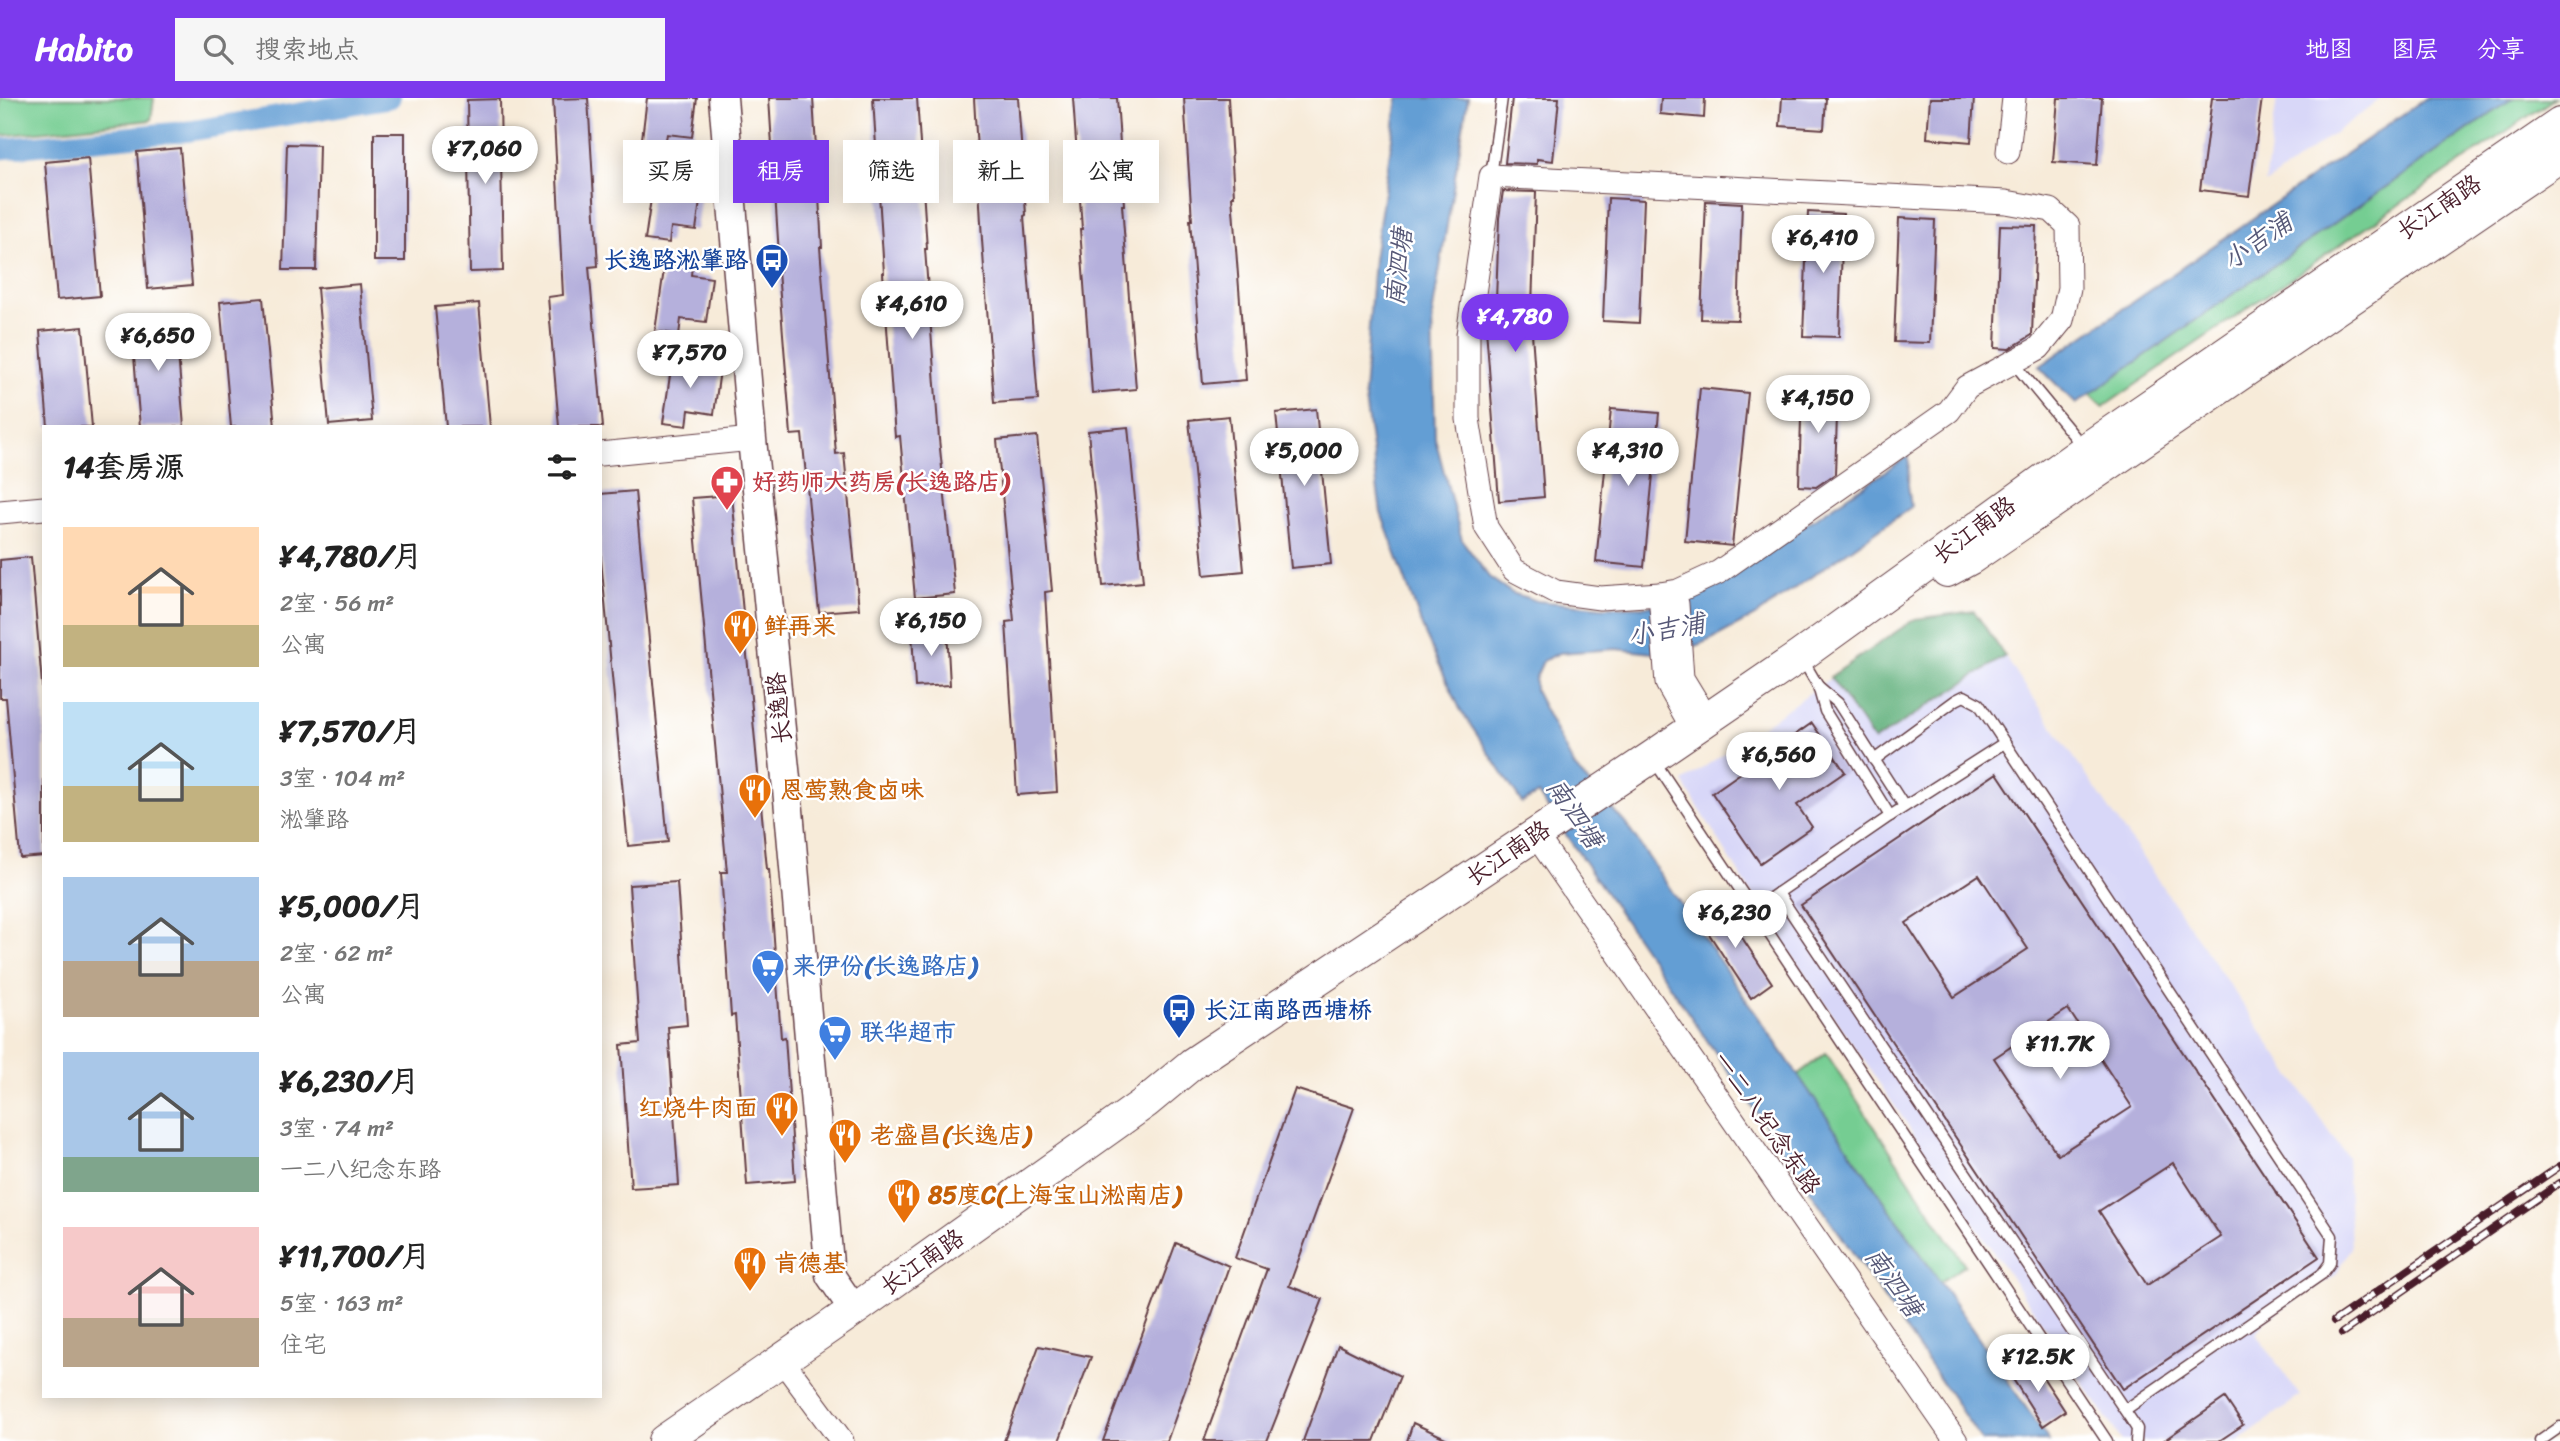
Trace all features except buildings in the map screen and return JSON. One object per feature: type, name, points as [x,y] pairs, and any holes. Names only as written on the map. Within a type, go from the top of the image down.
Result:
[{"type":"main road","name":"长江南路","points":[[664,1441],[854,1310],[1146,1102],[1192,1064],[1841,628],[2085,450],[2560,124]]},
{"type":"main road","points":[[1841,628],[1972,558],[2560,156]]},
{"type":"street","name":"长逸路","points":[[723,98],[752,439],[789,799],[830,1275],[854,1310]]},
{"type":"street","points":[[2008,152],[2014,98]]},
{"type":"street","points":[[1491,176],[2006,202],[2051,210],[2068,226],[2069,288],[2062,320],[2039,348],[2012,362],[1967,387],[1950,411],[1719,572],[1669,601],[1600,598],[1556,592],[1514,570],[1486,527],[1468,419],[1468,335],[1491,176]]},
{"type":"street","points":[[602,454],[752,439]]},
{"type":"street","points":[[0,512],[42,508]]},
{"type":"street","points":[[1669,601],[1673,671],[1667,682],[1700,724]]},
{"type":"street","name":"一二八纪念东路","points":[[1546,827],[1956,1441]]},
{"type":"street","points":[[782,1360],[842,1441]]},
{"type":"lane","points":[[1491,176],[1502,98]]},
{"type":"lane","points":[[2012,362],[2085,450]]},
{"type":"lane","points":[[1800,656],[1818,686],[1825,711],[1890,816]]},
{"type":"lane","points":[[1818,686],[1838,703],[1904,806]]},
{"type":"lane","points":[[1874,760],[1964,696],[1979,704],[2332,1236],[2330,1264],[2322,1274],[2125,1410]]},
{"type":"lane","points":[[1753,910],[1904,806],[2004,743]]},
{"type":"lane","points":[[1646,761],[1753,910],[2107,1441]]},
{"type":"lane","points":[[1778,893],[2125,1410],[2137,1429],[2136,1441]]},
{"type":"lane","points":[[2540,1441],[2560,1427]]},
{"type":"shaded area","points":[[2277,98],[2382,98],[2265,184]]},
{"type":"shaded area","points":[[1974,611],[2347,1157],[2351,1248],[2336,1275],[2265,1320],[2256,1334],[2300,1396],[2238,1441],[2122,1441],[1759,906],[1683,782],[1915,619]]},
{"type":"green space","points":[[0,98],[154,98],[151,120],[0,136]]},
{"type":"green space","points":[[2513,98],[2555,98],[2103,407],[2090,394]]},
{"type":"green space","points":[[1974,611],[2005,656],[1874,741],[1830,677],[1915,619]]},
{"type":"green space","points":[[1826,1053],[1965,1265],[1940,1282],[1797,1075]]},
{"type":"water","points":[[1398,98],[1468,98],[1432,316],[1435,438],[1462,540],[1489,577],[1512,593],[1537,601],[1602,607],[1642,607],[1699,595],[1909,456],[1908,485],[1911,507],[1755,616],[1695,646],[1653,653],[1616,649],[1559,653],[1543,661],[1535,679],[1535,691],[1575,768],[1625,823],[2049,1441],[1982,1441],[1538,794],[1522,803],[1460,709],[1425,634],[1381,513],[1364,393],[1374,259]]},
{"type":"water","name":"小吉浦","points":[[2426,98],[2513,98],[2076,404],[2039,367]]},
{"type":"waterway","points":[[0,149],[190,131],[390,98]]},
{"type":"railway","points":[[2334,1321],[2560,1166]]},
{"type":"railway","points":[[2342,1333],[2560,1183]]},
{"type":"place","name":"长逸路淞肇路","points":[[772,290]]},
{"type":"place","name":"好药师大药房(长逸路店)","points":[[727,512]]},
{"type":"place","name":"鲜再来","points":[[740,656]]},
{"type":"place","name":"恩莺熟食卤味","points":[[755,820]]},
{"type":"place","name":"来伊份(长逸路店)","points":[[768,996]]},
{"type":"place","name":"长江南路西塘桥","points":[[1179,1040]]},
{"type":"place","name":"联华超市","points":[[835,1062]]},
{"type":"place","name":"红烧牛肉面","points":[[782,1138]]},
{"type":"place","name":"老盛昌(长逸店)","points":[[845,1165]]},
{"type":"place","name":"85度C(上海宝山淞南店)","points":[[904,1225]]},
{"type":"place","name":"肯德基","points":[[750,1293]]},
{"type":"water label","name":"南泗塘","points":[[1398,267]]},
{"type":"water label","name":"南泗塘","points":[[1575,813]]},
{"type":"water label","name":"南泗塘","points":[[1894,1282]]}]
